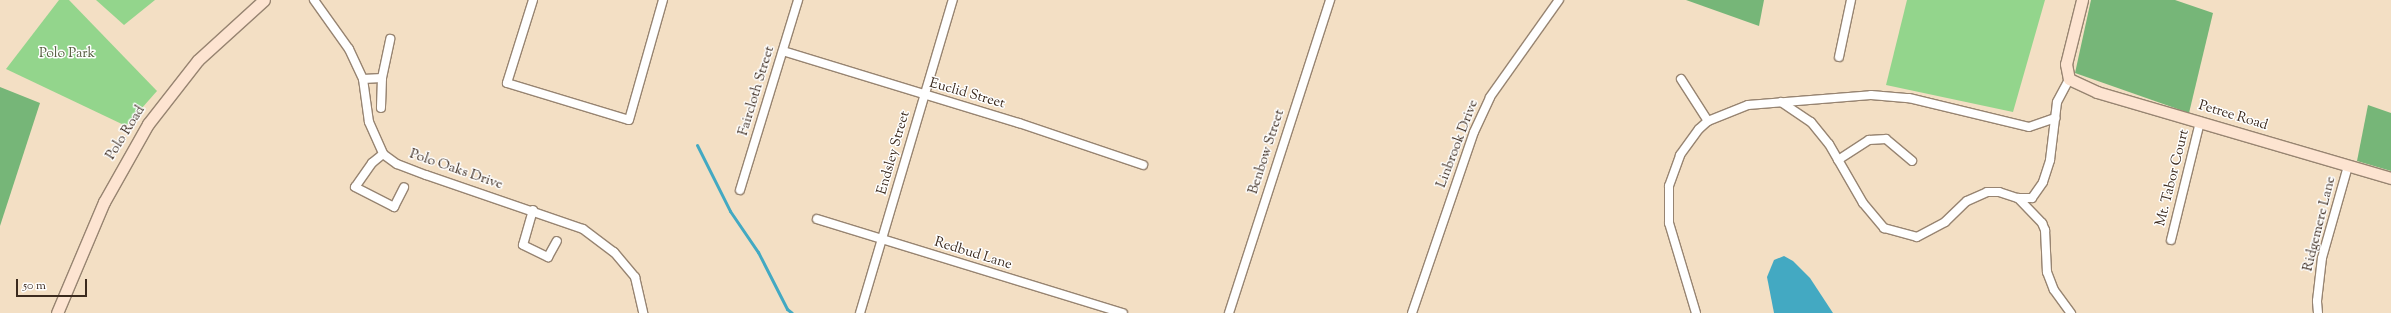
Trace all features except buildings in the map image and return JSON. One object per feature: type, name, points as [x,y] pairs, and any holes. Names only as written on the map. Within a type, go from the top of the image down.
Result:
[{"type":"street","name":"Polo Road","points":[[57,313],[104,202],[148,124],[194,64],[217,41],[264,0]]},
{"type":"street","points":[[314,0],[348,49],[363,79],[368,122],[383,154],[372,163],[355,187],[394,207],[404,187]]},
{"type":"street","points":[[533,0],[507,83],[629,120],[663,0]]},
{"type":"street","name":"Faircloth Street","points":[[740,190],[798,0]]},
{"type":"street","name":"Endsley Street","points":[[860,313],[953,0]]},
{"type":"street","name":"Benbow Street","points":[[1229,313],[1330,0]]},
{"type":"street","name":"Linbrook Drive","points":[[1412,313],[1474,132],[1490,97],[1559,0]]},
{"type":"street","points":[[1839,57],[1851,0]]},
{"type":"street","points":[[1781,102],[1811,122],[1827,142],[1863,202],[1884,228],[1917,237],[1944,222],[1967,201],[1987,192],[1999,192],[2018,198],[2032,198],[2043,182],[2050,160],[2057,102],[2069,79],[2066,64],[2082,0]]},
{"type":"street","points":[[381,108],[382,78],[390,39]]},
{"type":"street","name":"Euclid Street","points":[[783,51],[925,96],[1019,123],[1143,165]]},
{"type":"street","points":[[363,79],[382,78]]},
{"type":"street","points":[[1680,79],[1708,121]]},
{"type":"street","name":"Petree Road","points":[[2069,79],[2097,92],[2391,178]]},
{"type":"street","points":[[1696,313],[1669,223],[1669,186],[1680,155],[1699,129],[1708,121],[1748,105],[1871,95],[1909,98],[2029,127],[2055,118]]},
{"type":"street","name":"Mt. Tabor Court","points":[[2171,240],[2200,122]]},
{"type":"street","points":[[1838,160],[1869,140],[1886,139],[1912,161]]},
{"type":"street","name":"Polo Oaks Drive","points":[[383,154],[397,164],[426,175],[533,210],[583,229],[614,252],[635,277],[643,313]]},
{"type":"street","name":"Ridgemere Lane","points":[[2318,313],[2322,258],[2348,166]]},
{"type":"street","points":[[2018,198],[2042,223],[2045,230],[2046,272],[2054,290],[2071,313]]},
{"type":"street","points":[[533,210],[523,245],[548,257],[557,241]]},
{"type":"street","name":"Redbud Lane","points":[[817,219],[882,241],[1123,313]]},
{"type":"green space","name":"Polo Park","points":[[59,0],[69,0],[157,91],[126,126],[6,69]]},
{"type":"green space","points":[[96,0],[155,0],[124,25]]},
{"type":"green space","points":[[1686,0],[1764,0],[1759,26]]},
{"type":"green space","points":[[1907,0],[2045,0],[2013,112],[1886,85]]},
{"type":"green space","points":[[2091,0],[2175,0],[2213,13],[2189,113],[2075,73]]},
{"type":"green space","points":[[0,87],[40,103],[0,226]]},
{"type":"green space","points":[[2368,105],[2391,113],[2391,171],[2357,161]]},
{"type":"water","points":[[1784,256],[1793,261],[1810,278],[1833,313],[1774,313],[1767,277],[1774,260]]},
{"type":"waterway","points":[[697,145],[730,211],[758,252],[787,309],[792,313]]}]
